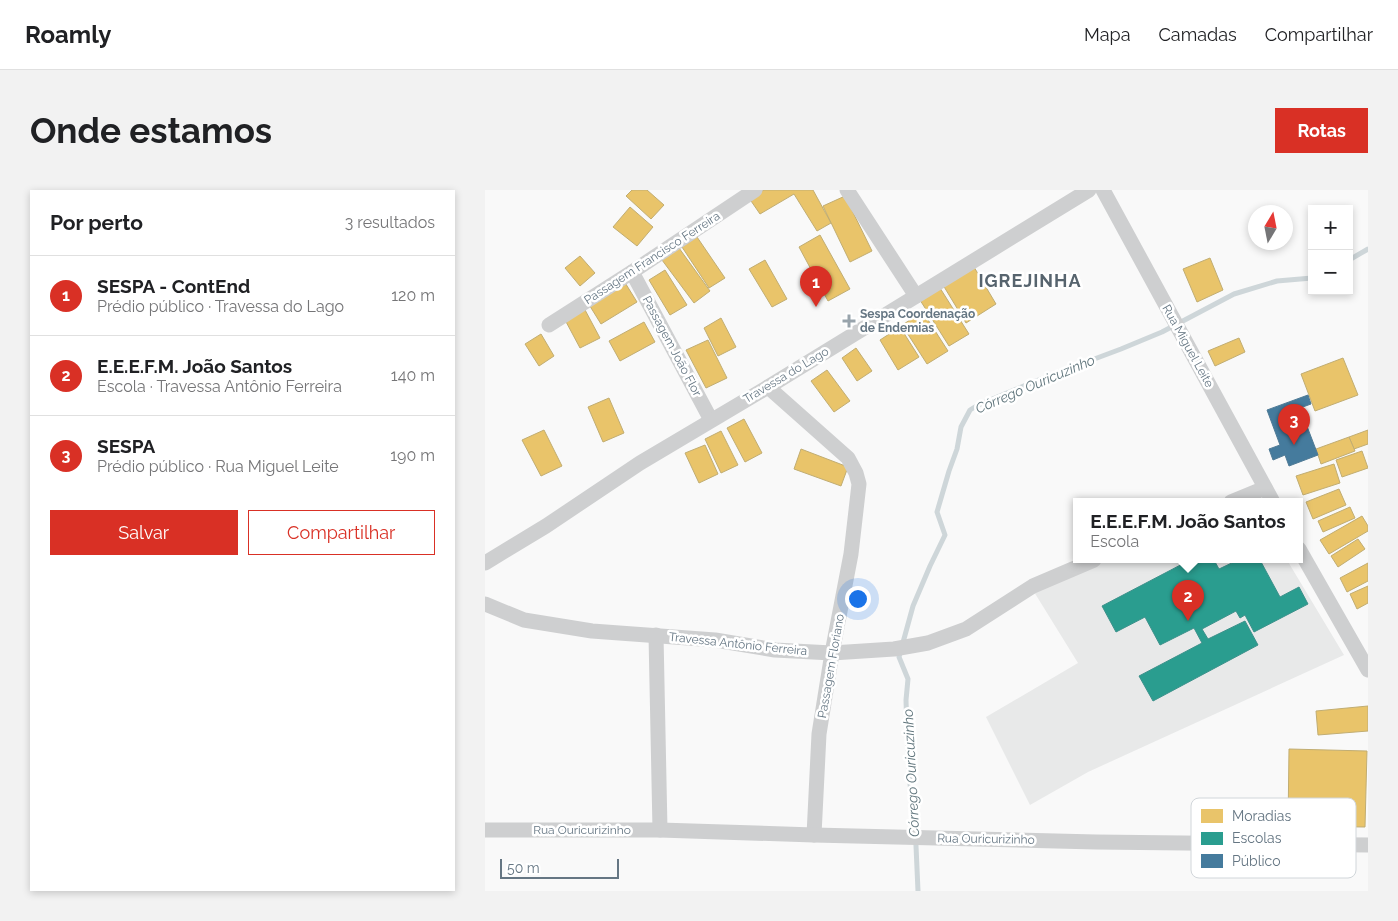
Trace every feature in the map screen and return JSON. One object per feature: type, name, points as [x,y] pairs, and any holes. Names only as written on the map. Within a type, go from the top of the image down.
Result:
[{"type":"street","name":"Passagem Francisco Ferreira","points":[[549,325],[755,190]]},
{"type":"street","points":[[847,190],[916,296]]},
{"type":"street","name":"Travessa do Lago","points":[[485,563],[546,526],[640,462],[768,387],[1089,190]]},
{"type":"street","name":"Rua Miguel Leite","points":[[1103,190],[1271,498]]},
{"type":"street","name":"Passagem João Flor","points":[[632,272],[711,420]]},
{"type":"street","name":"Passagem Floriano","points":[[768,387],[848,458],[859,484],[851,554],[819,734],[815,835]]},
{"type":"street","points":[[1241,498],[1265,488]]},
{"type":"street","points":[[1303,556],[1368,670]]},
{"type":"street","name":"Travessa Antônio Ferreira","points":[[485,604],[524,620],[592,631],[715,640],[775,650],[832,653],[894,649],[928,643],[966,629],[1033,586],[1087,563]]},
{"type":"street","points":[[656,635],[660,830]]},
{"type":"street","name":"Rua Ouricurizinho","points":[[485,830],[660,830],[1191,842]]},
{"type":"shaded area","points":[[1089,563],[1289,563],[1344,655],[1088,772],[1030,805],[986,717],[1078,663],[1031,587]]},
{"type":"building: Moradias","points":[[632,190],[647,190],[664,205],[651,219],[626,196]]},
{"type":"building: Moradias","points":[[764,190],[813,190],[831,223],[817,231],[794,194],[760,214],[749,198]]},
{"type":"building: Moradias","points":[[845,196],[872,251],[850,262],[823,206]]},
{"type":"building: Moradias","points":[[630,207],[653,227],[637,246],[613,227]]},
{"type":"building: Moradias","points":[[820,235],[850,289],[828,301],[799,247]]},
{"type":"building: Moradias","points":[[697,237],[725,278],[709,288],[682,247]]},
{"type":"building: Moradias","points":[[679,248],[710,291],[694,303],[662,260]]},
{"type":"building: Moradias","points":[[580,256],[595,273],[580,286],[565,268]]},
{"type":"building: Moradias","points":[[1210,258],[1223,290],[1197,302],[1183,269]]},
{"type":"building: Moradias","points":[[765,260],[787,299],[772,307],[749,269]]},
{"type":"building: Moradias","points":[[974,267],[996,304],[966,323],[943,285]]},
{"type":"building: Moradias","points":[[665,270],[687,305],[670,315],[649,280]]},
{"type":"building: Moradias","points":[[624,281],[637,302],[601,324],[588,303]]},
{"type":"building: Moradias","points":[[940,288],[969,334],[949,346],[920,300]]},
{"type":"building: Moradias","points":[[584,308],[600,338],[580,348],[564,318]]},
{"type":"building: Moradias","points":[[923,312],[948,351],[927,364],[902,325]]},
{"type":"building: Moradias","points":[[721,318],[736,347],[718,356],[704,328]]},
{"type":"building: Moradias","points":[[644,322],[655,342],[620,361],[609,341]]},
{"type":"building: Moradias","points":[[900,327],[919,357],[898,370],[880,340]]},
{"type":"building: Moradias","points":[[541,334],[554,356],[539,366],[525,344]]},
{"type":"building: Moradias","points":[[1239,338],[1245,352],[1215,366],[1208,351]]},
{"type":"building: Moradias","points":[[708,340],[727,378],[706,388],[686,350]]},
{"type":"building: Moradias","points":[[856,348],[872,371],[857,381],[842,358]]},
{"type":"building: Moradias","points":[[1343,358],[1358,395],[1315,411],[1301,374]]},
{"type":"building: Moradias","points":[[827,370],[850,401],[834,412],[811,381]]},
{"type":"building: Moradias","points":[[609,398],[624,433],[603,442],[588,407]]},
{"type":"building: Moradias","points":[[744,419],[762,453],[745,462],[727,428]]},
{"type":"building: Moradias","points":[[544,430],[562,466],[541,476],[522,440]]},
{"type":"building: Moradias","points":[[1368,430],[1368,444],[1354,449],[1349,437]]},
{"type":"building: Moradias","points":[[721,431],[738,465],[721,473],[705,439]]},
{"type":"building: Moradias","points":[[1349,437],[1355,451],[1321,464],[1316,449]]},
{"type":"building: Moradias","points":[[705,445],[718,474],[699,483],[685,453]]},
{"type":"building: Moradias","points":[[801,449],[848,467],[841,486],[794,469]]},
{"type":"building: Moradias","points":[[1362,451],[1368,468],[1342,477],[1336,460]]},
{"type":"building: Moradias","points":[[1334,464],[1340,483],[1303,495],[1296,476]]},
{"type":"building: Moradias","points":[[1339,489],[1346,505],[1313,519],[1306,502]]},
{"type":"building: Moradias","points":[[1350,507],[1355,518],[1323,532],[1318,521]]},
{"type":"building: Moradias","points":[[1362,516],[1368,526],[1368,531],[1329,554],[1320,540]]},
{"type":"building: Moradias","points":[[1358,539],[1365,549],[1338,567],[1331,556]]},
{"type":"building: Moradias","points":[[1368,563],[1368,581],[1347,592],[1340,578]]},
{"type":"building: Moradias","points":[[1368,586],[1368,603],[1357,609],[1350,594]]},
{"type":"building: Moradias","points":[[1368,706],[1368,731],[1318,735],[1316,711]]},
{"type":"building: Moradias","points":[[1289,749],[1367,751],[1365,827],[1356,827],[1356,798],[1288,798]]},
{"type":"building: Escolas","points":[[1184,563],[1216,563],[1219,569],[1232,563],[1262,563],[1280,597],[1299,587],[1308,604],[1254,632],[1245,615],[1240,618],[1236,611],[1202,629],[1208,639],[1245,621],[1258,645],[1153,701],[1139,676],[1202,643],[1194,628],[1160,645],[1145,617],[1116,632],[1102,606]]},
{"type":"building: Público","points":[[1308,395],[1311,404],[1300,408],[1318,455],[1289,466],[1285,455],[1273,460],[1269,449],[1280,445],[1267,410]]},
{"type":"waterway","name":"Córrego Ouricuzinho","points":[[1353,258],[1368,249]]},
{"type":"waterway","name":"Córrego Ouricuzinho","points":[[918,891],[915,823],[910,784],[907,732],[906,700],[908,679],[899,657],[913,606],[945,535],[937,512],[957,449],[961,427],[970,410],[1041,379],[1162,332],[1234,294],[1277,281],[1308,278]]},
{"type":"place","name":"SESPA - ContEnd","points":[[816,307]]},
{"type":"place","name":"Sespa Coordenação de Endemias","points":[[849,321]]},
{"type":"place","name":"SESPA","points":[[1294,445]]},
{"type":"place","name":"E.E.E.F.M. João Santos","points":[[1188,621]]},
{"type":"district","name":"IGREJINHA","points":[[1030,281]]}]
